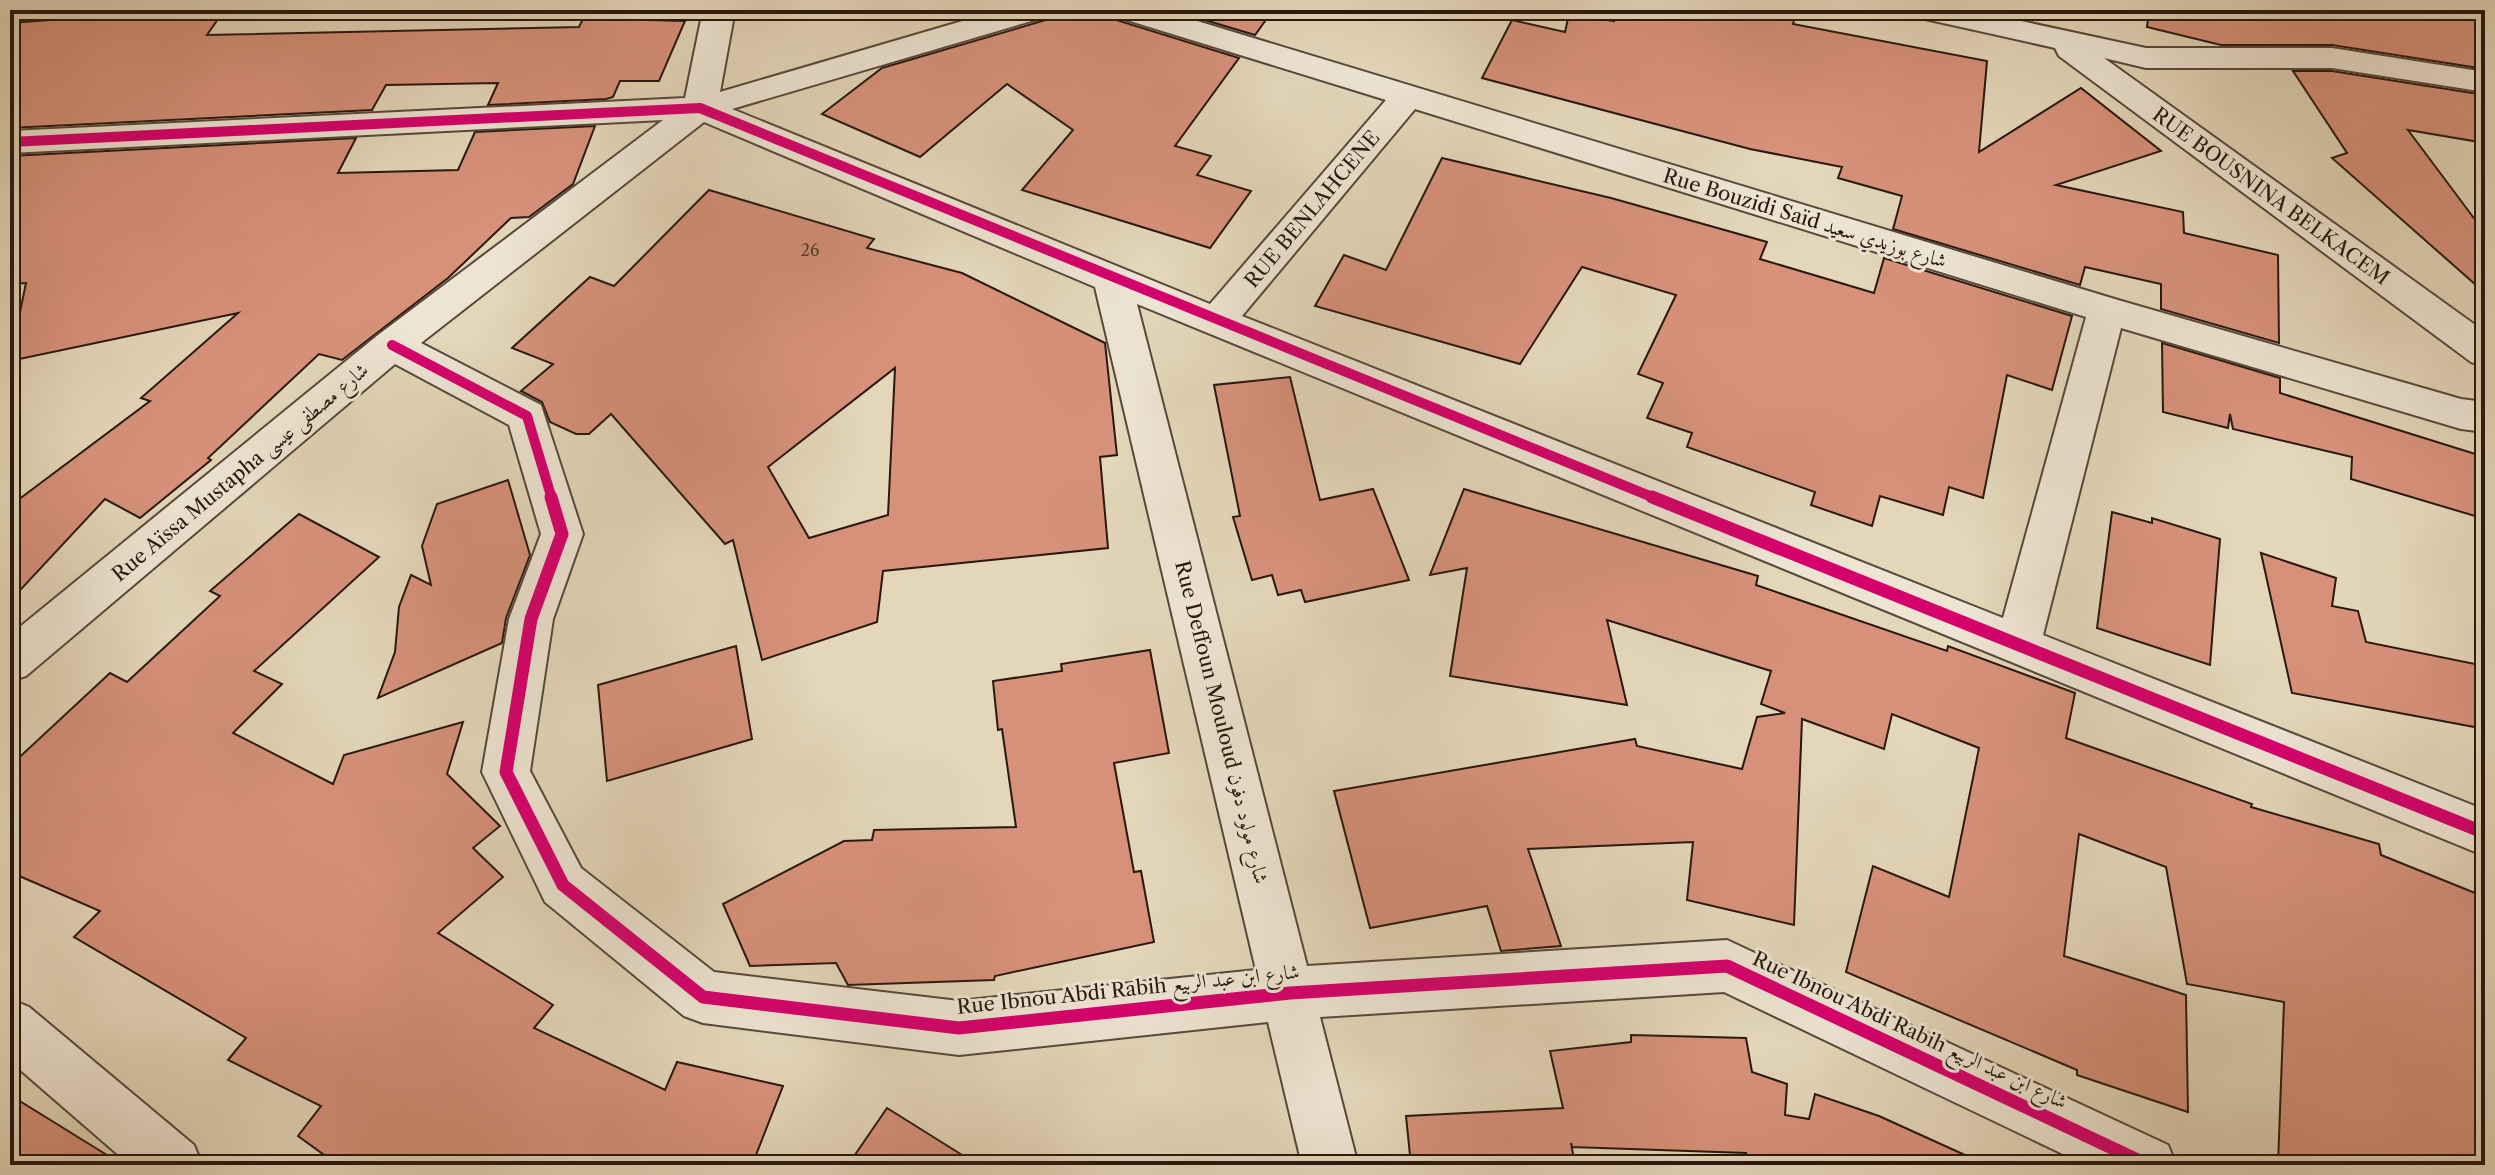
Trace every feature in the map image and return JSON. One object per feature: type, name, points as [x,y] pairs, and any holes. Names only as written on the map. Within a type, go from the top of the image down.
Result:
[{"type":"street","points":[[700,108],[719,10]]},
{"type":"street","points":[[10,142],[700,108],[1034,10]]},
{"type":"street","name":"Rue Bouzidi Saïd شارع بوزيدي سعيد","points":[[1128,10],[2107,310],[2461,414],[2485,417]]},
{"type":"street","points":[[1927,10],[2017,20],[2058,40],[2146,58],[2332,58],[2485,82]]},
{"type":"street","name":"RUE BOUSNINA BELKACEM","points":[[2058,40],[2485,352]]},
{"type":"street","name":"RUE BENLAHCENE","points":[[1216,322],[1407,97]]},
{"type":"street","points":[[700,108],[1216,322],[2485,833]]},
{"type":"street","name":"Rue Aïssa Mustapha شارع مصطفى عيسى","points":[[10,662],[392,345],[700,108]]},
{"type":"street","name":"Rue Deffoun Mouloud شارع مولود دفون","points":[[1112,279],[1330,1165]]},
{"type":"street","points":[[2018,645],[2107,310]]},
{"type":"street","name":"Rue Ibnou Abdi Rabih شارع ابن عبد الربيع","points":[[392,345],[527,416],[562,534],[531,619],[506,772],[563,885],[703,997],[959,1028],[1290,993],[1727,966],[2148,1165]]},
{"type":"street","points":[[10,1026],[174,1165]]},
{"type":"building","points":[[98,10],[180,10],[173,20],[218,19],[207,35],[579,27],[585,15],[651,16],[649,20],[685,21],[659,81],[620,81],[613,97],[606,99],[488,105],[498,83],[386,85],[372,110],[10,128],[10,23],[92,17]]},
{"type":"building","points":[[1053,10],[1109,10],[1116,20],[1239,58],[1175,146],[1211,156],[1197,175],[1251,191],[1210,248],[1022,190],[1073,130],[1007,84],[920,157],[822,114],[882,68],[1046,20]]},
{"type":"building","points":[[1171,10],[1273,10],[1255,35]]},
{"type":"building","points":[[1617,10],[1797,10],[1793,24],[1987,61],[1979,152],[2081,88],[2161,151],[2056,185],[2183,212],[2184,233],[2278,255],[2279,343],[2161,309],[2161,284],[2085,267],[2080,285],[1893,229],[1902,196],[1838,178],[1842,167],[1750,149],[1482,78],[1512,20],[1565,32],[1569,14],[1614,21]]},
{"type":"building","points":[[2149,10],[2454,10],[2476,14],[2485,69],[2332,45],[2221,45],[2147,27]]},
{"type":"building","points":[[2293,71],[2332,71],[2485,95],[2485,143],[2408,130],[2485,233],[2485,293],[2332,158],[2347,153]]},
{"type":"building","points":[[595,126],[573,184],[529,217],[511,218],[448,278],[342,360],[319,354],[208,458],[211,460],[140,518],[105,499],[10,601],[10,506],[150,401],[141,398],[238,313],[10,361],[26,283],[10,284],[10,156],[356,138],[338,173],[458,170],[475,132]]},
{"type":"building","points":[[1442,158],[1611,198],[1767,242],[1760,259],[1874,293],[1884,258],[2072,316],[2052,390],[2007,375],[1983,498],[1949,487],[1943,515],[1880,496],[1872,526],[1811,505],[1815,492],[1687,447],[1692,433],[1647,418],[1663,383],[1638,374],[1676,295],[1582,267],[1520,364],[1315,306],[1344,255],[1386,270]]},
{"type":"building","points":[[709,190],[874,239],[867,248],[962,273],[1105,343],[1117,455],[1100,457],[1108,548],[883,571],[877,622],[762,660],[733,540],[725,544],[611,414],[589,434],[576,434],[550,422],[542,402],[521,391],[553,364],[512,348],[590,277],[614,286]],"holes":[[[895,368],[888,515],[809,538],[768,467]]]},
{"type":"building","points":[[2162,343],[2280,378],[2280,393],[2485,457],[2485,519],[2351,479],[2352,457],[2233,429],[2230,414],[2228,428],[2163,412]]},
{"type":"building","points":[[1290,377],[1320,500],[1373,489],[1409,580],[1305,602],[1301,590],[1278,595],[1272,575],[1252,580],[1233,517],[1240,516],[1214,385]]},
{"type":"building","points":[[508,480],[530,555],[506,618],[502,643],[378,698],[395,652],[399,607],[411,575],[431,585],[422,546],[437,504]]},
{"type":"building","points":[[1464,489],[1758,576],[1756,585],[1947,651],[1948,646],[2075,693],[2066,738],[2252,804],[2251,807],[2379,844],[2381,855],[2485,897],[2485,1165],[2278,1165],[2284,1002],[2187,984],[2166,867],[2079,834],[2064,956],[2186,995],[2188,1112],[2077,1075],[2077,1070],[1846,972],[1873,866],[1949,897],[1979,748],[1892,714],[1884,749],[1802,719],[1794,925],[1687,900],[1693,842],[1528,849],[1561,946],[1501,951],[1487,906],[1370,928],[1334,791],[1635,739],[1637,746],[1742,769],[1757,717],[1785,713],[1761,704],[1771,671],[1607,620],[1627,705],[1450,676],[1467,568],[1430,575]]},
{"type":"building","points":[[2112,512],[2152,523],[2152,518],[2220,539],[2210,665],[2097,628]]},
{"type":"building","points":[[299,514],[379,557],[254,671],[282,684],[233,733],[333,784],[344,755],[463,722],[447,774],[500,826],[473,848],[503,877],[438,933],[553,1005],[534,1028],[665,1090],[677,1062],[783,1086],[752,1165],[338,1165],[298,1136],[321,1106],[228,1060],[246,1038],[74,937],[100,911],[10,872],[10,766],[110,673],[127,682],[220,596],[210,591]]},
{"type":"building","points":[[2261,553],[2336,578],[2332,606],[2358,611],[2366,642],[2485,666],[2485,729],[2292,693]]},
{"type":"building","points":[[736,646],[752,739],[607,781],[598,685]]},
{"type":"building","points":[[1150,650],[1169,753],[1114,763],[1134,872],[1141,871],[1154,942],[995,976],[994,980],[848,985],[836,963],[750,966],[723,904],[844,841],[872,840],[874,830],[1016,827],[1002,729],[998,730],[993,681],[1062,671],[1061,664]]},
{"type":"building","points":[[1631,1035],[1746,1038],[1752,1072],[1787,1084],[1785,1115],[1809,1119],[1815,1094],[1879,1116],[1987,1165],[1745,1165],[1746,1153],[1572,1147],[1571,1143],[1575,1165],[1411,1165],[1406,1116],[1563,1108],[1550,1051],[1631,1042]]},
{"type":"building","points":[[10,1095],[123,1165],[10,1165]]},
{"type":"building","points":[[887,1108],[978,1165],[848,1165]]},
{"type":"cycle path","points":[[10,142],[700,108],[1112,279],[2485,833]]},
{"type":"cycle path","points":[[392,345],[527,416],[562,534],[531,619],[506,772],[563,885],[703,997],[959,1028],[1290,993],[1727,966],[2148,1165]]}]
